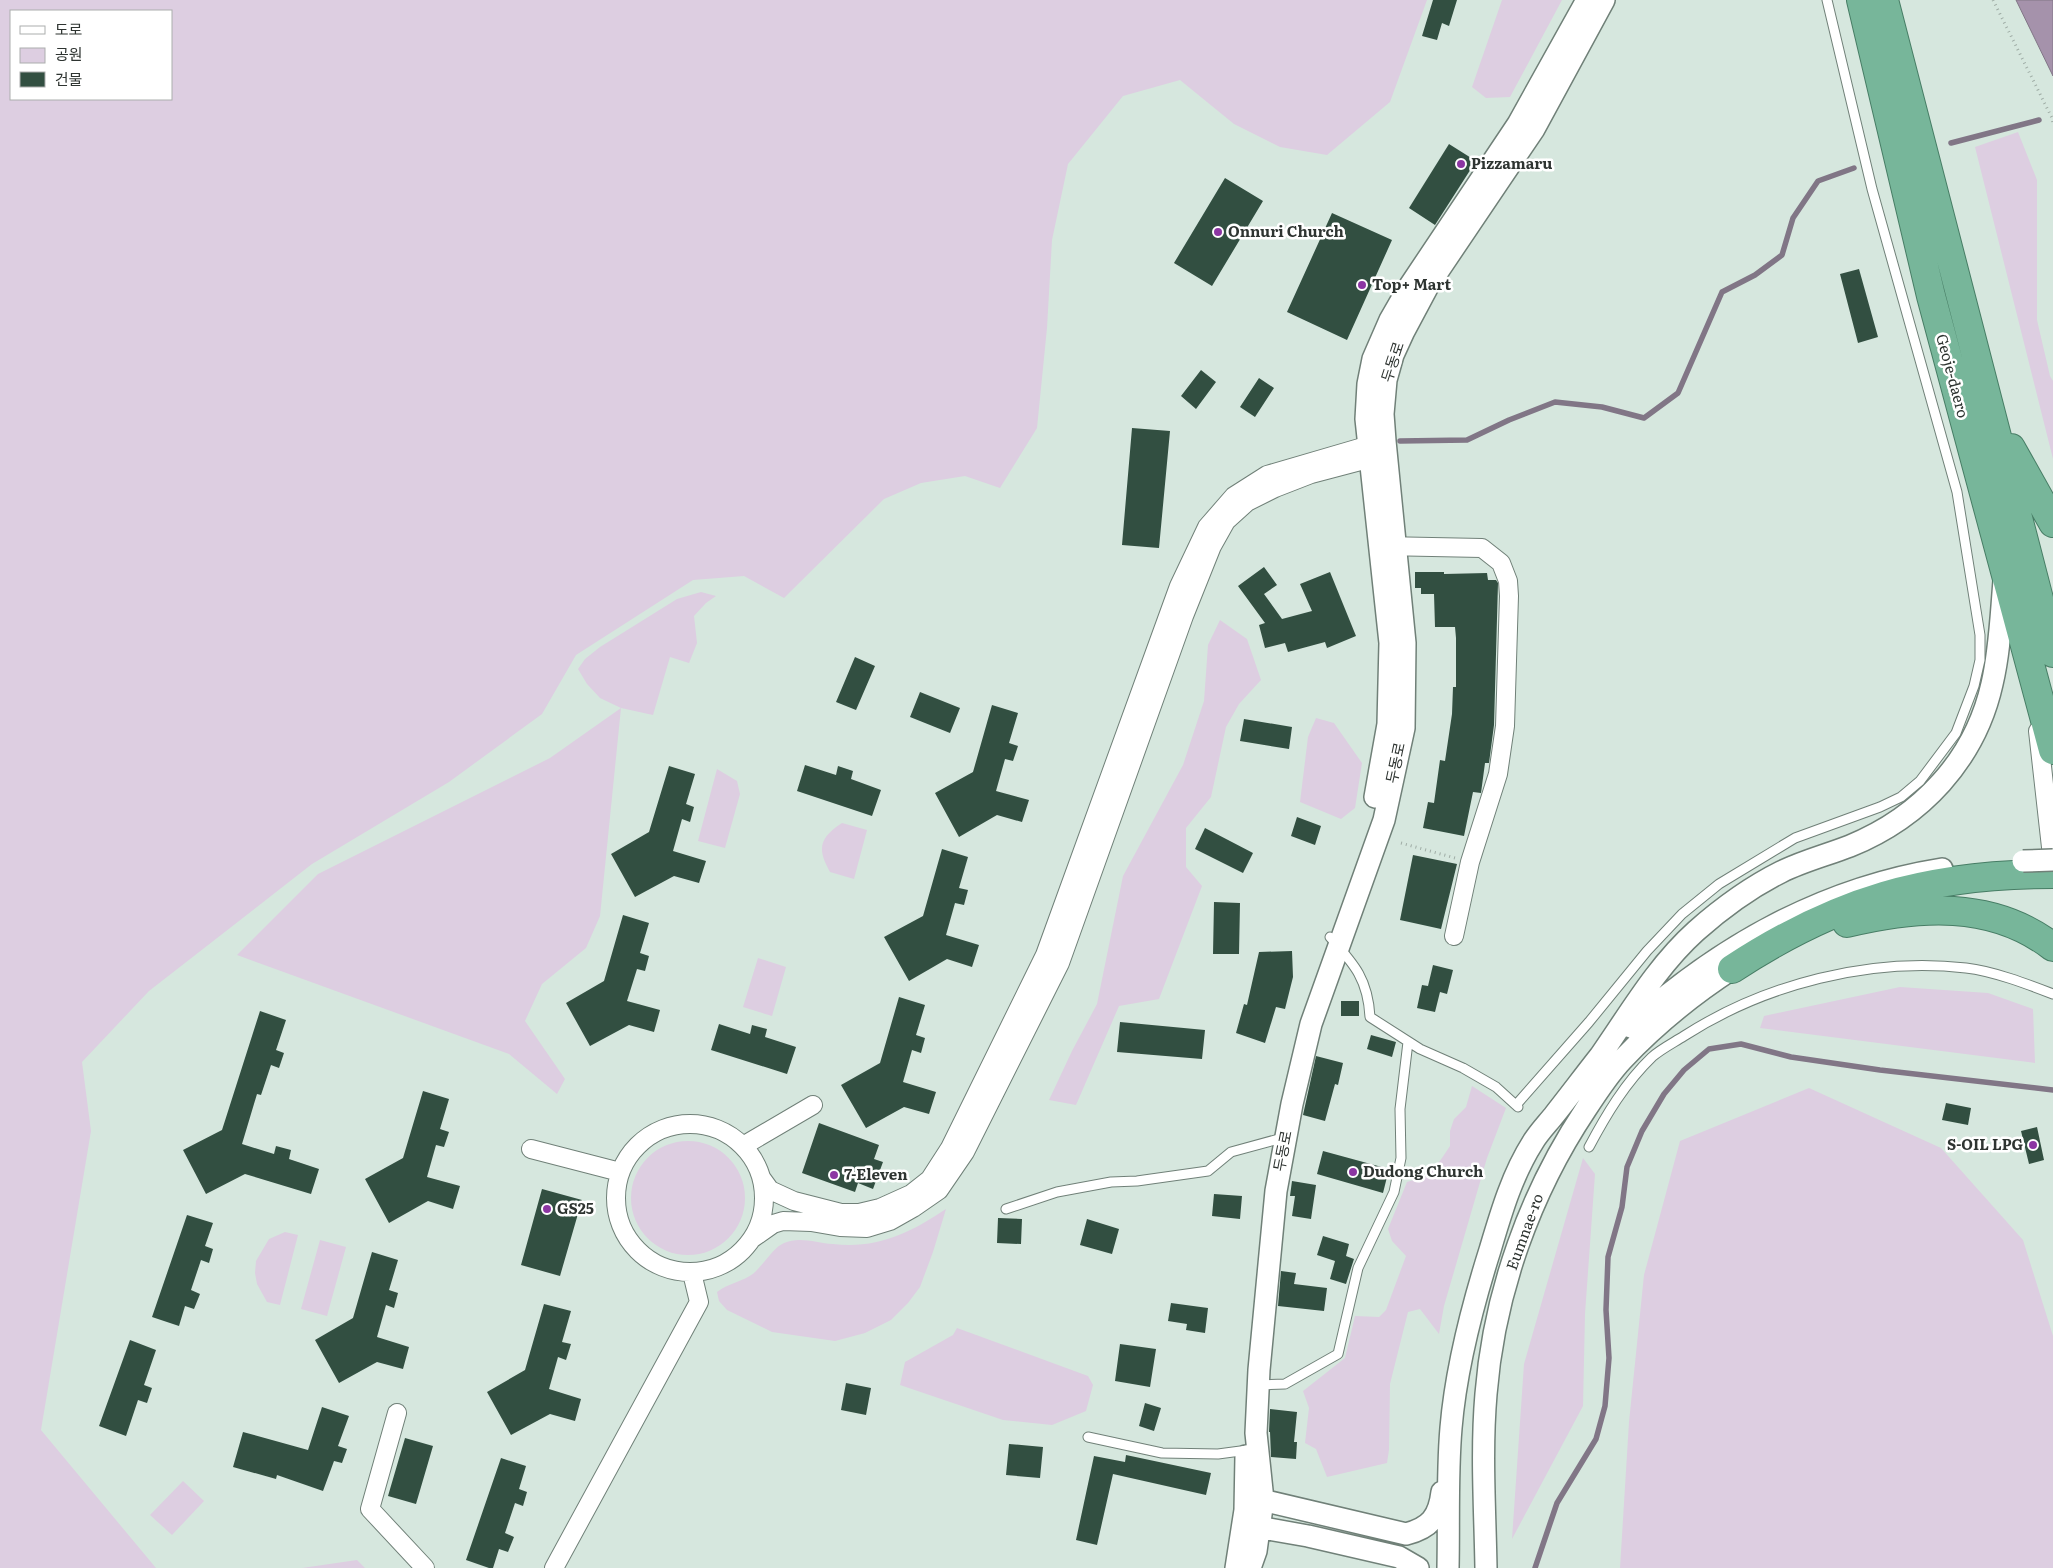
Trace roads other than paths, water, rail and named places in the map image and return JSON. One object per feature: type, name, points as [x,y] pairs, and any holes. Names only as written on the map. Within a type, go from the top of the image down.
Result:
[{"type":"highway","name":"Geoje-daero","points":[[1861,0],[1931,296],[2005,570],[2042,659]]},
{"type":"highway","name":"Geoje-daero","points":[[1884,0],[1989,407],[2042,659],[2053,750]]},
{"type":"highway","points":[[1989,407],[2031,487],[2053,523]]},
{"type":"highway","points":[[1732,969],[1791,933],[1830,914],[1898,891],[1948,880],[2024,868],[2053,874]]},
{"type":"highway","points":[[1732,969],[1781,944],[1806,934],[1863,919],[1928,910],[1976,913],[2000,919],[2024,928],[2053,947]]},
{"type":"street","name":"두동로","points":[[1378,449],[1366,418],[1368,384],[1373,359],[1390,320],[1409,287],[1518,124],[1587,0]]},
{"type":"street","name":"두동로","points":[[1236,1568],[1263,1495],[1252,1449],[1256,1433],[1253,1384],[1281,1138],[1334,942],[1384,820],[1404,728],[1406,643],[1388,546],[1378,449],[1386,380],[1393,355],[1428,286],[1534,129],[1604,0]]},
{"type":"street","points":[[762,1179],[764,1199],[762,1220],[753,1238],[737,1257],[716,1269],[692,1273],[668,1270],[646,1259],[629,1242],[619,1220],[615,1196],[620,1172],[632,1151],[651,1134],[674,1125],[699,1124],[722,1131],[743,1146],[754,1161],[762,1179],[770,1190],[794,1201],[842,1213],[859,1213],[880,1208],[911,1194],[930,1179],[950,1148],[1045,956],[1179,586],[1206,527],[1234,496],[1267,475],[1378,449]]},
{"type":"street","points":[[753,1238],[773,1224],[783,1221],[867,1228],[890,1220],[913,1208],[939,1190],[965,1152],[1060,963],[1186,609],[1212,546],[1226,521],[1247,502],[1275,488],[1378,449]]},
{"type":"street","points":[[1388,546],[1482,548],[1501,563],[1508,581],[1505,726],[1498,774],[1470,862],[1454,936]]},
{"type":"street","points":[[1599,1056],[1671,957],[1716,914],[1738,897],[1781,872],[1848,847],[1889,826],[1932,794],[1948,777],[1971,742],[1988,701],[1998,654],[2005,570]]},
{"type":"street","points":[[2042,659],[2053,865]]},
{"type":"street","points":[[1599,1056],[1647,1012],[1714,961],[1764,930],[1813,906],[1862,887],[1897,878],[1956,867],[2024,868],[2053,860]]},
{"type":"street","name":"Eumnae-ro","points":[[1486,1568],[1484,1465],[1486,1394],[1501,1305],[1514,1257],[1530,1213],[1552,1164],[1600,1088],[1621,1061],[1678,1007],[1732,969]]},
{"type":"street","name":"Eumnae-ro","points":[[1448,1568],[1451,1428],[1464,1347],[1478,1288],[1514,1178],[1533,1141],[1599,1056]]},
{"type":"street","points":[[743,1146],[813,1105]]},
{"type":"street","points":[[531,1149],[620,1172]]},
{"type":"street","points":[[554,1568],[699,1302],[692,1273]]},
{"type":"street","points":[[396,1413],[370,1509],[425,1568]]},
{"type":"street","points":[[1263,1495],[1406,1534],[1418,1531],[1435,1517],[1440,1508],[1446,1442],[1451,1428]]},
{"type":"street","name":"두동로","points":[[1252,1526],[1253,1560]]},
{"type":"street","points":[[1252,1526],[1399,1558],[1418,1568]]},
{"type":"street","points":[[1253,1560],[1262,1544],[1286,1532]]},
{"type":"lane","points":[[1334,942],[1355,966],[1369,997],[1370,1017],[1408,1042],[1496,1087],[1517,1106],[1647,951],[1682,914],[1719,884],[1795,838],[1880,807],[1901,797],[1920,781],[1956,734],[1974,686],[1980,660],[1980,635],[1957,492],[1872,189],[1826,0]]},
{"type":"lane","points":[[1589,1147],[1610,1107],[1652,1057],[1705,1023],[1774,991],[1838,975],[1908,965],[1968,968],[2021,982],[2053,994]]},
{"type":"lane","points":[[1253,1384],[1285,1384],[1338,1354],[1358,1268],[1394,1192],[1400,1158],[1400,1109],[1408,1042]]},
{"type":"lane","points":[[1006,1209],[1057,1192],[1110,1182],[1136,1181],[1208,1171],[1231,1152],[1281,1138]]},
{"type":"lane","points":[[1088,1437],[1162,1453],[1218,1454],[1252,1449]]},
{"type":"waterway","points":[[1951,143],[2039,120]]},
{"type":"waterway","points":[[1400,441],[1467,440],[1509,420],[1555,402],[1602,407],[1644,418],[1678,393],[1722,292],[1755,275],[1782,255],[1793,218],[1818,181],[1854,168]]},
{"type":"waterway","points":[[1535,1568],[1557,1503],[1596,1439],[1605,1406],[1609,1358],[1606,1310],[1608,1257],[1622,1207],[1627,1167],[1642,1131],[1664,1094],[1684,1070],[1709,1049],[1741,1044],[1791,1057],[1880,1070],[2053,1090]]},
{"type":"place","name":"Pizzamaru","points":[[1461,164]]},
{"type":"place","name":"Onnuri Church","points":[[1218,232]]},
{"type":"place","name":"Top+ Mart","points":[[1362,285]]},
{"type":"place","name":"S-OIL LPG","points":[[2033,1145]]},
{"type":"place","name":"Dudong Church","points":[[1353,1172]]},
{"type":"place","name":"7-Eleven","points":[[834,1175]]},
{"type":"place","name":"GS25","points":[[547,1209]]}]
